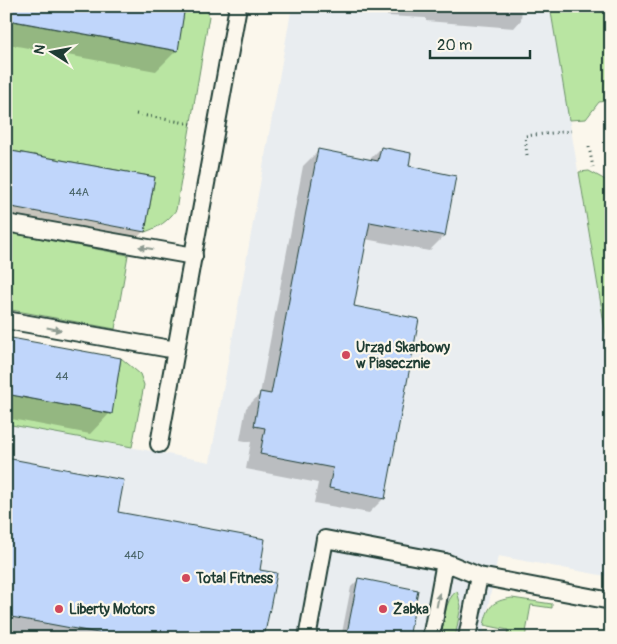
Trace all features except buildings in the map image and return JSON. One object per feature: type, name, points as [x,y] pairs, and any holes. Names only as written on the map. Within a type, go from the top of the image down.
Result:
[{"type":"lane","points":[[159,444],[238,6]]},
{"type":"lane","points":[[6,223],[194,256]]},
{"type":"lane","points":[[6,320],[176,350]]},
{"type":"lane","points":[[307,638],[325,539],[445,562],[479,576],[611,601]]},
{"type":"lane","points":[[431,638],[445,562]]},
{"type":"lane","points":[[467,638],[479,576]]},
{"type":"path","points":[[136,114],[198,125]]},
{"type":"path","points":[[527,155],[525,136],[571,131]]},
{"type":"path","points":[[589,147],[593,167]]},
{"type":"shaded area","points":[[292,6],[550,6],[611,365],[611,577],[498,556],[482,638],[6,638],[6,424],[210,462]]},
{"type":"green space","points":[[185,6],[205,6],[209,16],[176,210],[166,221],[145,232],[155,177],[6,150],[6,20],[177,51]]},
{"type":"green space","points":[[550,6],[611,6],[611,65],[606,101],[599,102],[586,119],[569,120]]},
{"type":"green space","points":[[589,171],[611,183],[611,365],[579,172]]},
{"type":"green space","points":[[6,232],[128,255],[115,329],[6,309]]},
{"type":"green space","points":[[121,358],[140,374],[144,385],[132,447],[6,424],[6,394],[111,414]]},
{"type":"green space","points":[[457,591],[461,606],[455,638],[441,638],[449,600]]},
{"type":"green space","points":[[512,598],[552,604],[552,608],[531,605],[525,638],[506,638],[508,630],[484,625],[489,609],[495,603]]},
{"type":"place","name":"Urząd Skarbowy w Piasecznie","points":[[346,355]]},
{"type":"place","name":"Total Fitness","points":[[186,578]]},
{"type":"place","name":"Liberty Motors","points":[[59,609]]},
{"type":"place","name":"Żabka","points":[[383,609]]}]
